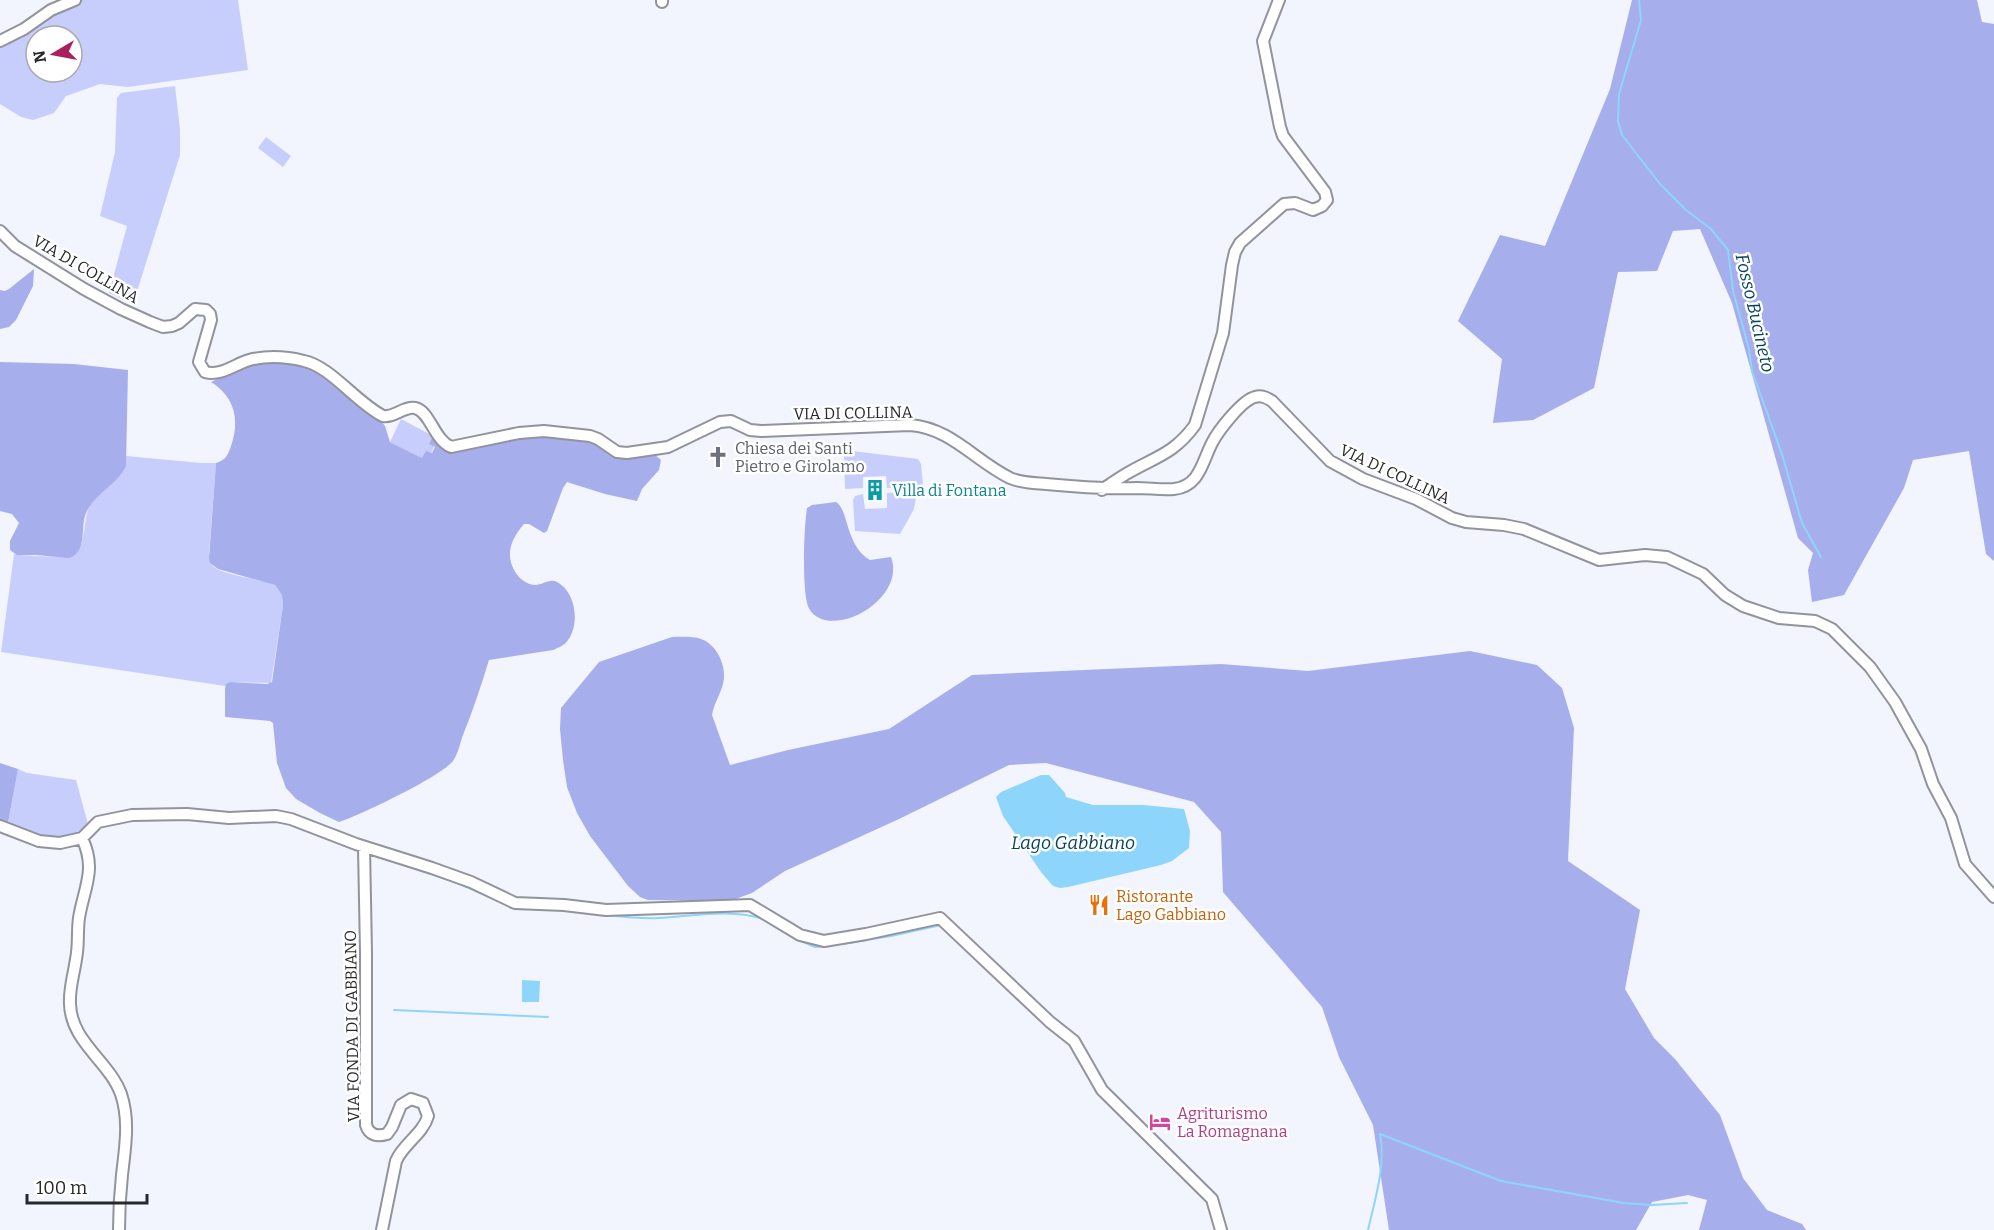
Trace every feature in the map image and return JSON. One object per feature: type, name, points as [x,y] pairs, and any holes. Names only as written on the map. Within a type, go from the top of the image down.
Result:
[{"type":"street","points":[[0,41],[24,29],[51,10],[75,0]]},
{"type":"street","points":[[1102,490],[1179,445],[1195,425],[1223,333],[1232,265],[1240,243],[1284,204],[1295,203],[1313,210],[1322,206],[1327,200],[1325,192],[1283,136],[1280,127],[1263,40],[1280,0]]},
{"type":"street","name":"VIA DI COLLINA","points":[[0,231],[15,246],[84,289],[121,309],[159,325],[172,326],[195,309],[206,310],[210,314],[210,320],[199,362],[205,372],[212,374],[260,358],[305,361],[323,370],[382,416],[391,416],[409,408],[417,408],[424,414],[442,442],[451,447],[544,431],[590,436],[617,452],[627,453],[673,445],[712,424],[725,421],[750,430],[761,431],[918,426],[945,434],[995,469],[1014,479],[1102,490],[1169,489],[1186,485],[1202,470],[1214,439],[1237,411],[1254,397],[1263,396],[1272,401],[1330,461],[1363,479],[1416,499],[1452,518],[1466,522],[1524,529],[1599,560],[1645,555],[1667,557],[1704,574],[1725,595],[1743,606],[1779,618],[1815,621],[1832,629],[1870,667],[1900,711],[1921,749],[1933,784],[1951,818],[1963,861],[1970,872],[1994,897]]},
{"type":"street","points":[[0,826],[29,838],[60,843],[82,838],[98,822],[132,815],[187,814],[229,818],[276,816],[291,819],[364,847],[461,879],[515,903],[606,910],[750,905],[800,935],[815,940],[832,941],[940,918],[1046,1018],[1074,1041],[1102,1090],[1212,1199],[1221,1230]]},
{"type":"street","points":[[82,838],[90,866],[88,887],[79,918],[78,945],[70,986],[70,1006],[76,1029],[113,1079],[121,1094],[125,1111],[126,1141],[119,1230]]},
{"type":"street","name":"VIA FONDA DI GABBIANO","points":[[364,847],[366,1125],[371,1134],[387,1134],[393,1127],[400,1105],[411,1100],[423,1103],[428,1116],[424,1126],[396,1161],[382,1230]]},
{"type":"shaded area","points":[[80,0],[238,0],[248,70],[128,87],[100,84],[66,96],[54,113],[33,120],[21,117],[0,104],[0,44],[24,30],[24,84],[84,84],[84,24],[34,24]]},
{"type":"shaded area","points":[[1632,0],[1977,0],[1982,22],[1994,24],[1994,561],[1986,554],[1969,451],[1913,460],[1904,488],[1844,595],[1812,602],[1808,570],[1813,553],[1798,538],[1732,303],[1700,229],[1673,231],[1657,271],[1618,272],[1594,388],[1533,420],[1493,423],[1502,359],[1458,321],[1500,235],[1545,246],[1610,89]]},
{"type":"shaded area","points":[[175,86],[180,130],[180,155],[133,304],[109,293],[127,226],[100,216],[115,152],[117,98],[121,93]]},
{"type":"shaded area","points":[[266,137],[291,156],[283,167],[258,148]]},
{"type":"shaded area","points":[[34,269],[33,286],[16,320],[9,327],[0,329],[0,290],[9,289]]},
{"type":"shaded area","points":[[0,362],[74,364],[128,370],[126,466],[117,479],[90,506],[84,519],[79,550],[69,558],[17,555],[10,550],[10,541],[19,523],[12,514],[0,511]]},
{"type":"shaded area","points":[[288,362],[315,369],[381,421],[390,442],[422,458],[426,451],[432,453],[435,447],[429,444],[433,436],[442,448],[450,452],[529,436],[576,437],[654,454],[661,460],[659,470],[642,489],[637,501],[567,482],[547,531],[544,533],[529,524],[524,524],[512,543],[511,564],[519,577],[526,582],[535,585],[554,581],[568,593],[575,617],[568,640],[553,650],[489,660],[453,761],[417,785],[339,822],[296,799],[286,788],[277,763],[273,723],[225,717],[226,684],[230,682],[267,684],[272,682],[283,605],[282,595],[275,585],[218,569],[210,563],[209,558],[216,463],[228,455],[235,427],[230,402],[226,395],[211,382],[247,364]]},
{"type":"shaded area","points":[[401,419],[433,436],[434,447],[429,454],[422,458],[390,442]]},
{"type":"shaded area","points":[[844,450],[918,459],[921,464],[923,485],[887,488],[886,476],[863,477],[863,488],[845,489]]},
{"type":"shaded area","points":[[126,456],[216,463],[209,553],[211,564],[225,572],[275,585],[282,595],[283,605],[271,683],[230,682],[225,686],[1,652],[14,554],[74,555],[81,546],[86,516],[91,503],[118,477],[125,464]]},
{"type":"shaded area","points":[[917,491],[914,509],[900,534],[855,531],[853,500],[855,496],[863,494],[865,509],[887,508],[887,493]]},
{"type":"shaded area","points":[[836,502],[862,554],[870,560],[891,557],[893,573],[888,588],[878,601],[849,618],[834,621],[820,618],[810,610],[807,603],[804,545],[807,508],[812,505]]},
{"type":"shaded area","points":[[672,637],[694,637],[706,641],[721,660],[724,672],[723,683],[712,715],[730,765],[788,750],[889,729],[972,675],[1221,664],[1308,671],[1470,651],[1537,665],[1562,688],[1574,728],[1568,861],[1640,910],[1625,989],[1654,1038],[1675,1059],[1720,1115],[1743,1178],[1767,1210],[1802,1224],[1806,1230],[1699,1230],[1707,1200],[1688,1195],[1652,1202],[1636,1230],[1389,1230],[1373,1125],[1339,1057],[1322,1007],[1223,892],[1221,832],[1194,802],[1046,763],[1009,765],[785,871],[752,893],[730,901],[648,900],[640,897],[628,886],[590,836],[577,813],[567,787],[560,729],[561,708],[599,662]]},
{"type":"shaded area","points":[[0,763],[18,769],[8,823],[0,820]]},
{"type":"shaded area","points":[[18,769],[27,773],[76,780],[88,824],[72,834],[45,837],[8,823]]},
{"type":"water","name":"Lago Gabbiano","points":[[1041,775],[1049,775],[1066,797],[1093,805],[1143,805],[1184,809],[1190,831],[1189,848],[1172,861],[1161,865],[1068,887],[1053,886],[1003,816],[996,797],[1001,792]]},
{"type":"water","points":[[522,980],[540,981],[539,1002],[522,1002]]},
{"type":"waterway","name":"Fosso Bucineto","points":[[1639,0],[1641,20],[1619,94],[1618,121],[1622,135],[1660,184],[1686,210],[1711,229],[1728,250],[1733,291],[1749,349],[1752,371],[1782,454],[1802,523],[1821,557]]},
{"type":"waterway","points":[[53,838],[83,832]]},
{"type":"waterway","points":[[395,862],[455,882],[508,905]]},
{"type":"waterway","points":[[608,915],[653,918],[740,914],[766,920]]},
{"type":"waterway","points":[[842,944],[941,925]]},
{"type":"waterway","points":[[799,940],[815,947],[830,946]]},
{"type":"waterway","points":[[394,1010],[548,1017]]},
{"type":"waterway","points":[[1380,1134],[1501,1181],[1624,1203],[1651,1205],[1687,1203]]},
{"type":"waterway","points":[[1368,1230],[1381,1170],[1380,1134]]},
{"type":"place","name":"Chiesa dei Santi Pietro e Girolamo","points":[[718,457]]},
{"type":"place","name":"Villa di Fontana","points":[[875,490]]},
{"type":"place","name":"Ristorante Lago Gabbiano","points":[[1099,905]]},
{"type":"place","name":"Agriturismo La Romagnana","points":[[1160,1122]]}]
